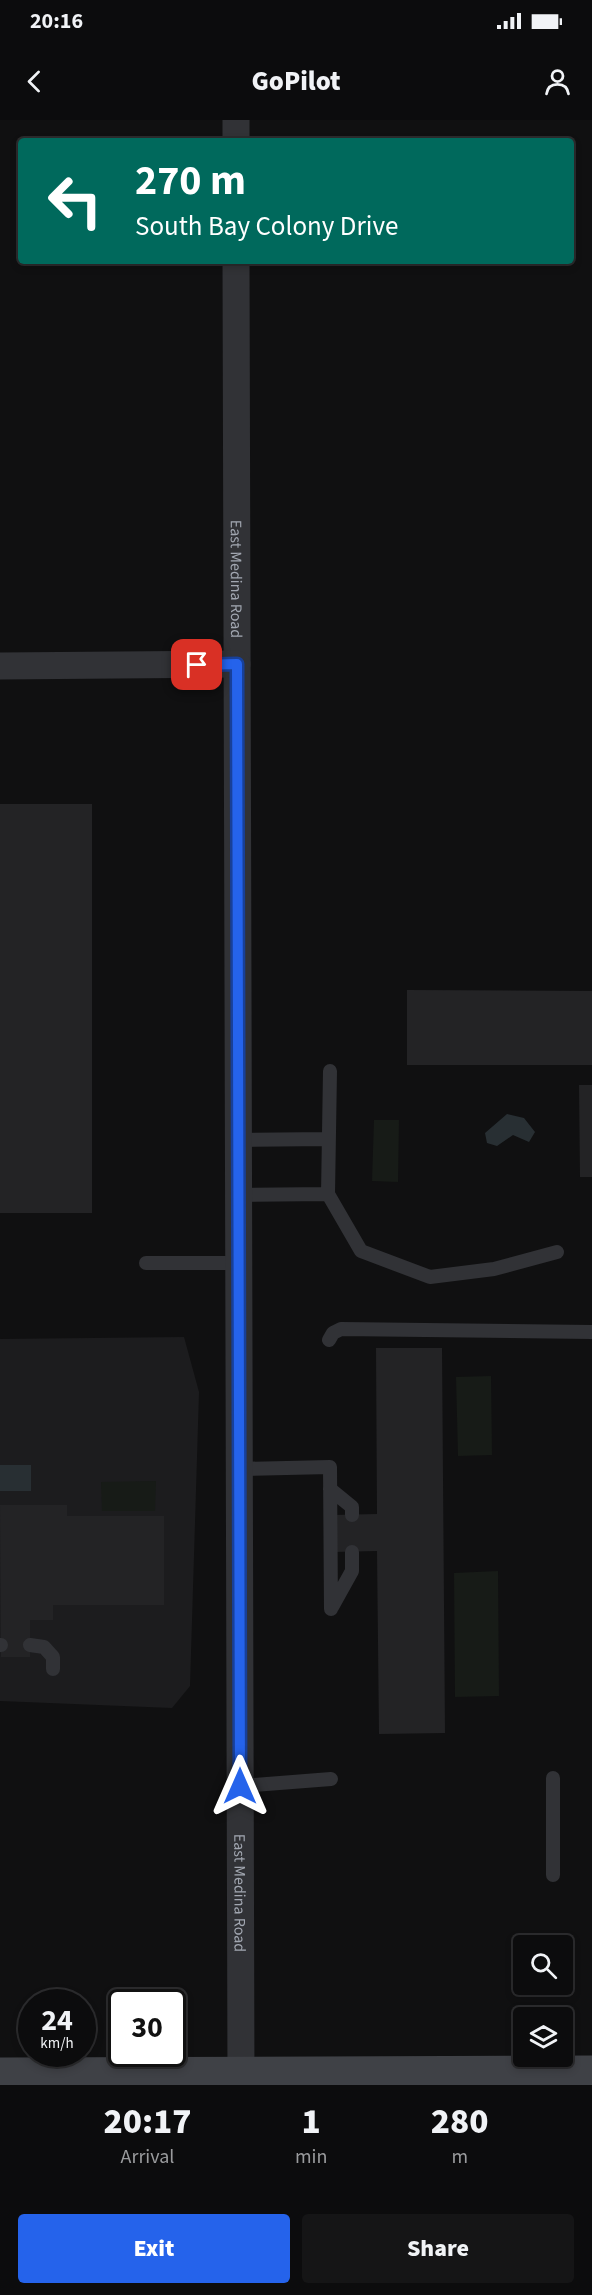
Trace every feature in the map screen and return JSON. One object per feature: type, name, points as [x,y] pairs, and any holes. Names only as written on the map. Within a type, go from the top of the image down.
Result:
[{"type":"main road","points":[[0,2074],[241,2079],[592,2073]]},
{"type":"street","points":[[236,120],[236,138]]},
{"type":"street","name":"East Medina Road","points":[[236,264],[241,2079]]},
{"type":"street","points":[[0,666],[237,664]]},
{"type":"lane","points":[[330,1071],[328,1194],[361,1251],[430,1277],[494,1269],[557,1252]]},
{"type":"lane","points":[[238,1140],[328,1139]]},
{"type":"lane","points":[[238,1195],[328,1194]]},
{"type":"lane","points":[[146,1263],[238,1263]]},
{"type":"lane","points":[[329,1340],[333,1333],[340,1329],[592,1332]]},
{"type":"lane","points":[[239,1469],[330,1467],[331,1609],[352,1571],[352,1552]]},
{"type":"lane","points":[[330,1489],[352,1506],[352,1515]]},
{"type":"lane","points":[[30,1645],[44,1647],[53,1658],[53,1669]]},
{"type":"lane","points":[[553,1778],[553,1875]]},
{"type":"lane","points":[[240,1786],[331,1779]]},
{"type":"shaded area","points":[[507,1114],[524,1118],[535,1132],[529,1142],[513,1135],[497,1146],[487,1143],[485,1133]]},
{"type":"shaded area","points":[[374,1120],[399,1120],[398,1182],[372,1181]]},
{"type":"shaded area","points":[[184,1337],[199,1392],[190,1686],[172,1708],[0,1701],[0,1339]]},
{"type":"shaded area","points":[[491,1376],[492,1455],[458,1456],[456,1377]]},
{"type":"shaded area","points":[[0,1465],[31,1465],[31,1491],[0,1491]]},
{"type":"shaded area","points":[[156,1481],[155,1511],[102,1511],[101,1482]]},
{"type":"shaded area","points":[[498,1571],[499,1696],[455,1697],[454,1573]]},
{"type":"building","points":[[0,804],[92,804],[92,1213],[0,1213]]},
{"type":"building","points":[[407,990],[592,991],[592,1065],[407,1065]]},
{"type":"building","points":[[579,1085],[592,1085],[592,1177],[580,1177]]},
{"type":"building","points":[[376,1348],[442,1348],[445,1733],[379,1734],[377,1551],[333,1552],[333,1515],[377,1514]]},
{"type":"building","points":[[0,1505],[67,1505],[67,1516],[164,1516],[164,1605],[53,1605],[53,1620],[30,1620],[30,1657],[1,1657]]},
{"type":"route","points":[[197,665],[237,664],[240,1786]]}]
